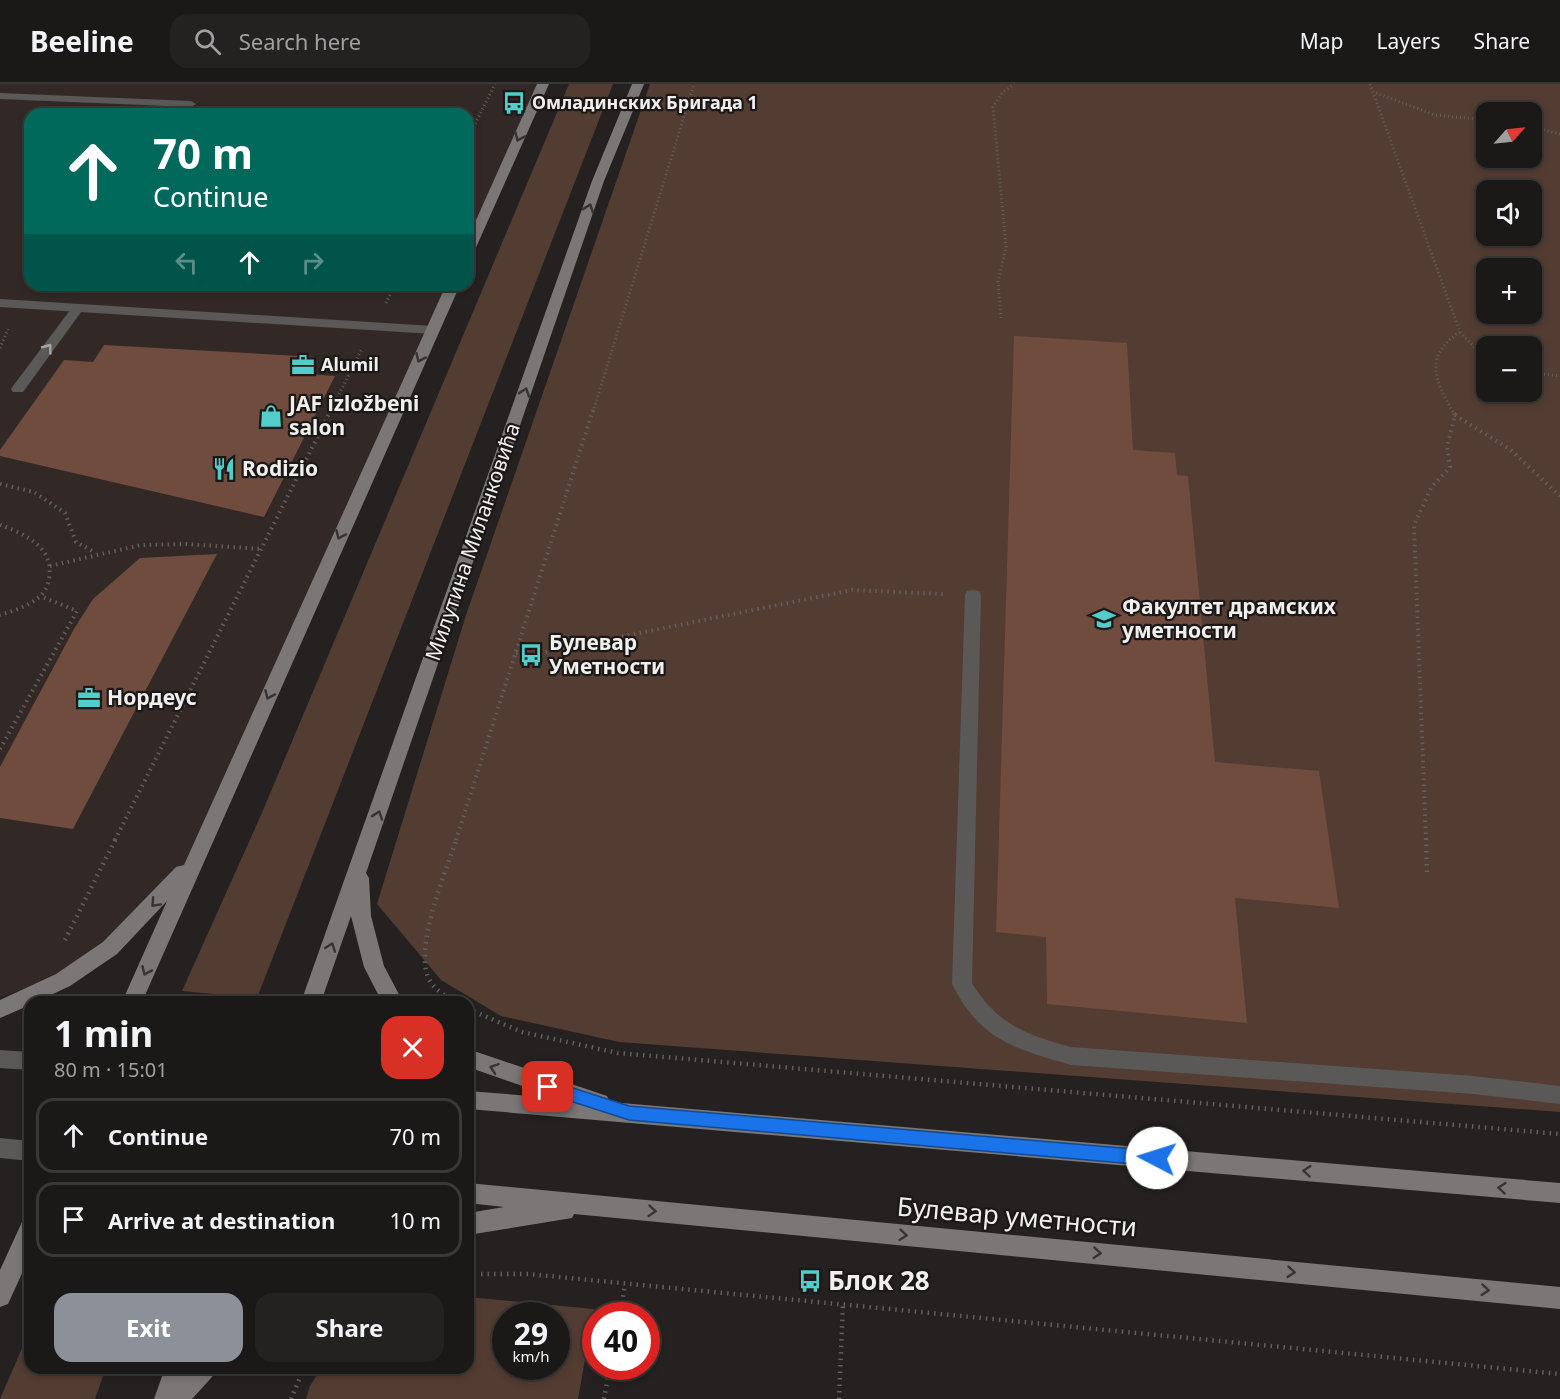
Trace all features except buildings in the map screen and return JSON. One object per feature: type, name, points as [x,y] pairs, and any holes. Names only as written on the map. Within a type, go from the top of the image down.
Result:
[{"type":"street","points":[[474,239],[543,84]]},
{"type":"street","name":"Милутина Миланковића","points":[[313,996],[598,181],[638,84]]},
{"type":"street","points":[[135,996],[450,291]]},
{"type":"street","points":[[0,303],[433,330]]},
{"type":"street","points":[[973,595],[962,984],[980,1012],[1007,1033],[1035,1046],[1071,1056],[1473,1085],[1560,1095]]},
{"type":"street","points":[[28,996],[63,980],[110,948],[195,860]]},
{"type":"street","points":[[359,870],[361,916],[374,967],[390,996]]},
{"type":"street","points":[[0,1009],[24,998]]},
{"type":"street","points":[[0,1059],[24,1061]]},
{"type":"street","points":[[474,1060],[629,1113]]},
{"type":"street","points":[[474,1100],[1560,1193]]},
{"type":"street","points":[[0,1148],[24,1150]]},
{"type":"street","name":"Булевар уметности","points":[[474,1194],[1560,1298]]},
{"type":"street","points":[[474,1223],[522,1214],[618,1207]]},
{"type":"street","points":[[0,1296],[24,1243]]},
{"type":"street","points":[[166,1399],[175,1374]]},
{"type":"street","points":[[176,1399],[198,1374]]},
{"type":"lane","points":[[0,96],[191,104]]},
{"type":"lane","points":[[18,389],[78,308]]},
{"type":"path","points":[[474,126],[495,84]]},
{"type":"path","points":[[447,996],[428,981],[423,963],[426,935],[598,396],[694,84]]},
{"type":"path","points":[[1001,318],[998,282],[1006,247],[993,107],[1002,93],[1014,84]]},
{"type":"path","points":[[1370,84],[1460,332],[1476,349]]},
{"type":"path","points":[[1375,93],[1435,116],[1476,119]]},
{"type":"path","points":[[1542,130],[1560,134]]},
{"type":"path","points":[[62,944],[392,291]]},
{"type":"path","points":[[0,325],[9,326],[0,348]]},
{"type":"path","points":[[1460,332],[1441,347],[1436,369],[1444,396],[1455,415],[1511,450],[1560,496]]},
{"type":"path","points":[[1542,374],[1560,376]]},
{"type":"path","points":[[1427,876],[1414,525],[1431,488],[1450,467],[1447,447],[1455,415]]},
{"type":"path","points":[[0,484],[34,492],[65,513],[76,542],[96,554]]},
{"type":"path","points":[[0,525],[16,529],[33,539],[44,551],[50,566],[49,582],[40,596],[15,611],[0,615]]},
{"type":"path","points":[[50,566],[76,562],[96,554],[139,545],[167,543],[262,549]]},
{"type":"path","points":[[516,653],[531,655],[852,590],[973,595]]},
{"type":"path","points":[[0,749],[76,611],[40,596]]},
{"type":"path","points":[[474,1012],[491,1022],[537,1038],[618,1053],[1560,1134]]},
{"type":"path","points":[[474,1274],[528,1274],[1560,1374]]},
{"type":"path","points":[[622,1302],[625,1284]]},
{"type":"path","points":[[839,1399],[843,1304]]},
{"type":"path","points":[[291,1399],[301,1374]]},
{"type":"path","points":[[604,1399],[607,1380]]},
{"type":"shaded area","points":[[0,84],[540,84],[474,232],[474,108],[24,108],[24,291],[448,291],[192,857],[111,941],[70,967],[21,990],[0,997]]},
{"type":"shaded area","points":[[569,84],[613,84],[258,996],[182,991],[261,815]]},
{"type":"shaded area","points":[[650,84],[1560,84],[1560,1112],[619,1042],[501,1016],[474,1000],[474,996],[468,996],[441,980],[377,904],[466,615]]},
{"type":"shaded area","points":[[474,1298],[520,1302],[492,1302],[492,1380],[570,1380],[570,1307],[582,1308],[582,1376],[578,1399],[306,1399],[317,1374],[474,1374]]},
{"type":"shaded area","points":[[24,1344],[24,1374],[104,1374],[95,1399],[0,1399]]},
{"type":"place","name":"Омладинских Бригада 1","points":[[514,103]]},
{"type":"place","name":"Alumil","points":[[303,365]]},
{"type":"place","name":"JAF izložbeni salon","points":[[271,416]]},
{"type":"place","name":"Rodizio","points":[[224,469]]},
{"type":"place","name":"Факултет драмских уметности","points":[[1104,619]]},
{"type":"place","name":"Булевар Уметности","points":[[531,655]]},
{"type":"place","name":"Нордеус","points":[[89,698]]},
{"type":"place","name":"Блок 28","points":[[810,1281]]},
{"type":"route","points":[[548,1087],[629,1113],[1157,1158]]}]
